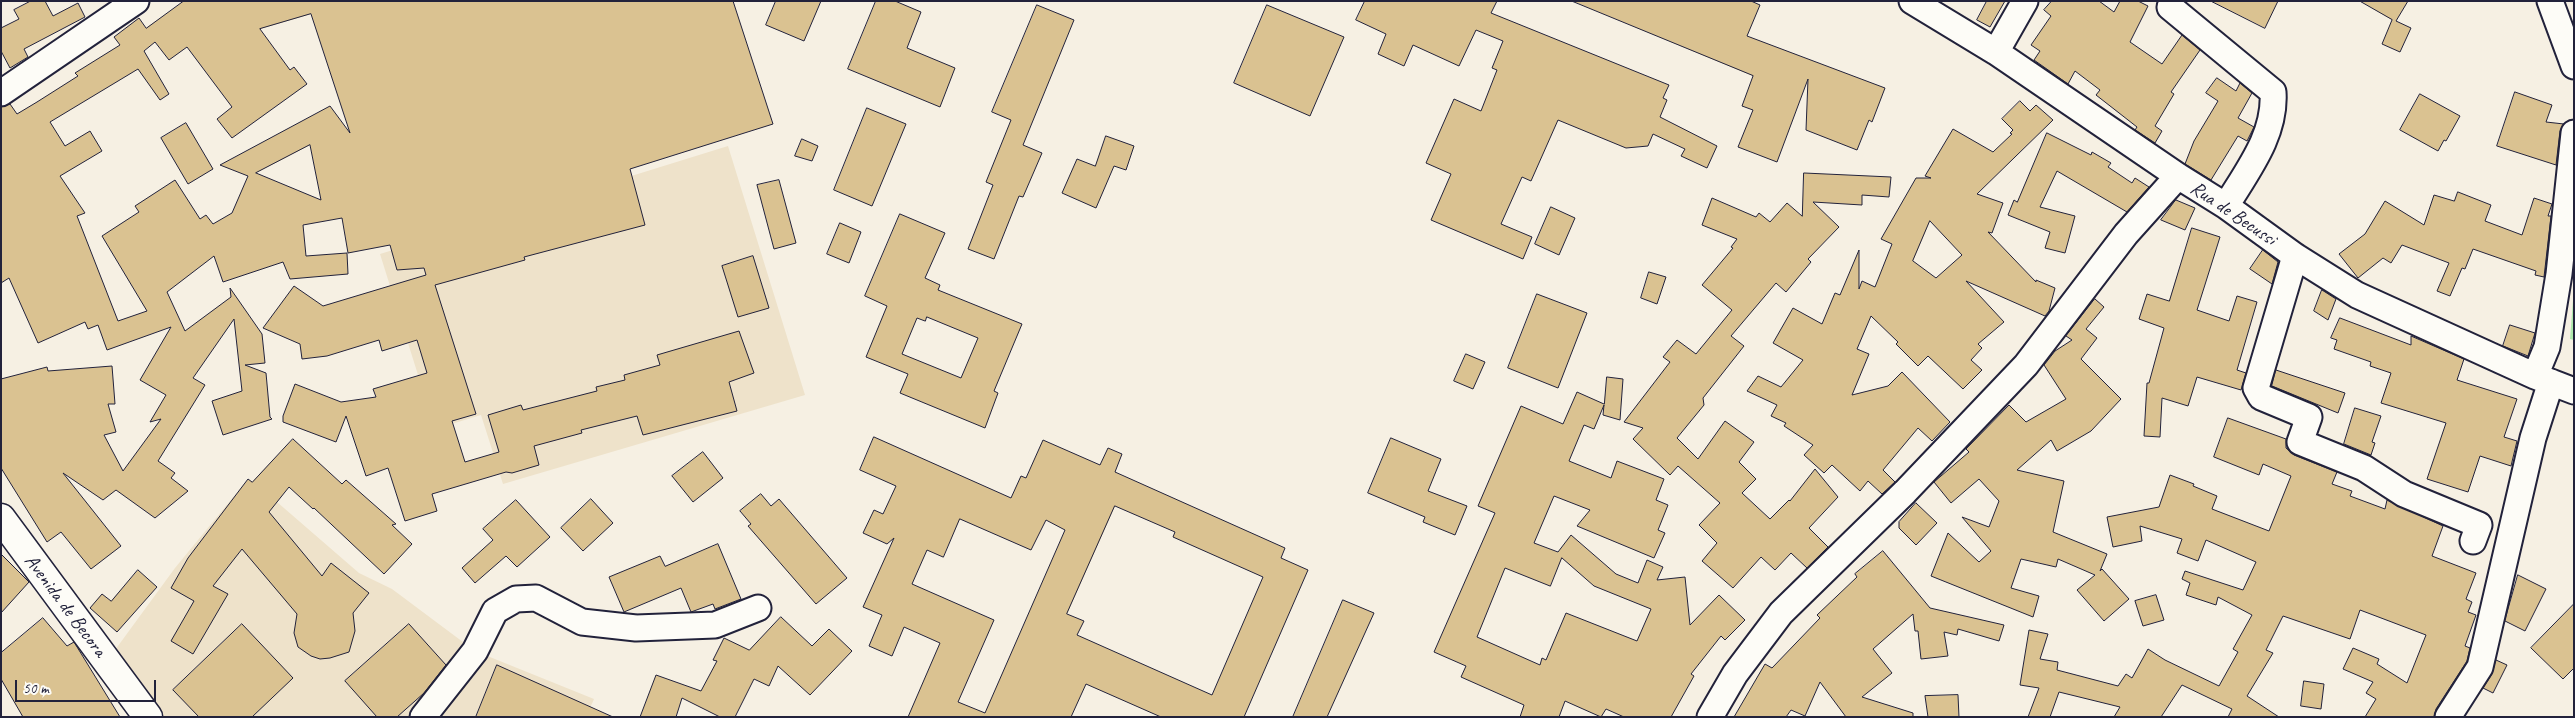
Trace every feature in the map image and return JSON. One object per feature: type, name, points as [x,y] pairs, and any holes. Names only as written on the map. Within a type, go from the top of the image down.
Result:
[{"type":"main road","name":"Avenida de Becora","points":[[1,518],[148,717]]},
{"type":"street","points":[[1,93],[136,1]]},
{"type":"street","name":"Rua de Becussi","points":[[1912,1],[1996,52],[2178,176],[2226,206],[2296,256],[2357,295],[2543,379],[2574,391]]},
{"type":"street","points":[[2550,1],[2574,66]]},
{"type":"street","points":[[1996,52],[2025,2]]},
{"type":"street","points":[[2170,7],[2273,92],[2274,109],[2266,139],[2226,206]]},
{"type":"street","points":[[2448,717],[2480,667],[2533,438],[2556,292],[2574,133]]},
{"type":"street","points":[[1710,717],[1736,674],[1781,613],[1905,492],[2026,365],[2126,234],[2178,176]]},
{"type":"street","points":[[2296,256],[2256,388],[2261,397],[2309,417],[2300,442],[2364,468],[2404,494],[2479,525],[2473,541]]},
{"type":"street","points":[[423,717],[475,652],[495,611],[516,599],[536,598],[582,622],[636,628],[715,626],[758,608]]},
{"type":"shaded area","points":[[728,146],[805,395],[503,484],[481,415],[435,429],[380,254]]},
{"type":"shaded area","points":[[248,479],[359,573],[392,589],[475,651],[594,699],[586,717],[148,717],[107,661],[175,568]]},
{"type":"green space","points":[[2574,287],[2574,340],[2570,339]]},
{"type":"building","points":[[31,1],[45,1],[53,16],[78,3],[85,17],[24,49],[28,57],[10,68],[1,51],[1,28],[19,19],[14,10]]},
{"type":"building","points":[[184,1],[733,1],[773,124],[630,169],[645,225],[524,257],[525,260],[435,285],[476,414],[452,421],[465,462],[499,452],[488,415],[521,405],[523,410],[597,391],[596,387],[625,380],[624,375],[660,365],[657,355],[739,331],[754,373],[729,382],[737,411],[643,435],[637,416],[581,430],[582,433],[534,446],[539,465],[512,473],[506,472],[432,494],[437,511],[405,521],[388,468],[366,476],[346,416],[336,442],[283,422],[283,416],[295,384],[341,402],[376,397],[373,389],[427,373],[417,340],[382,351],[379,340],[327,356],[302,359],[300,344],[263,328],[294,286],[323,306],[426,275],[424,268],[397,270],[390,245],[348,253],[342,218],[303,225],[306,256],[347,253],[348,274],[290,279],[283,262],[223,282],[214,256],[167,292],[185,331],[231,297],[230,288],[262,334],[265,363],[245,365],[266,373],[270,417],[272,419],[223,435],[212,401],[242,391],[234,319],[193,378],[205,385],[158,461],[175,473],[171,478],[188,491],[155,518],[116,490],[103,500],[63,473],[121,546],[91,569],[61,532],[47,542],[1,468],[1,379],[47,367],[48,371],[112,366],[115,404],[108,404],[116,432],[104,435],[123,471],[161,419],[150,422],[166,395],[140,380],[171,327],[107,350],[98,325],[88,329],[85,322],[38,343],[9,278],[1,283],[1,107],[10,104],[17,114],[78,76],[75,73],[120,45],[114,37],[139,18],[146,28]],"holes":[[[311,14],[350,133],[330,106],[220,165],[248,176],[232,213],[213,224],[206,215],[200,219],[175,180],[135,206],[139,212],[102,236],[147,311],[118,321],[77,216],[85,213],[60,176],[102,151],[90,131],[65,146],[50,122],[138,69],[160,100],[169,94],[144,51],[155,42],[169,60],[187,47],[232,107],[217,119],[232,138],[307,84],[294,67],[290,70],[260,29]],[[310,145],[321,200],[256,173]]]},
{"type":"building","points":[[776,1],[821,1],[804,41],[766,25]]},
{"type":"building","points":[[876,1],[895,1],[921,12],[907,48],[955,68],[940,107],[848,69]]},
{"type":"building","points":[[1365,1],[1497,1],[1491,13],[1669,85],[1663,98],[1667,100],[1660,117],[1717,146],[1707,168],[1681,156],[1685,149],[1653,134],[1648,146],[1626,148],[1558,120],[1531,181],[1522,177],[1501,224],[1532,237],[1523,259],[1431,220],[1451,174],[1426,163],[1454,99],[1481,111],[1497,70],[1492,68],[1503,41],[1476,30],[1459,66],[1413,45],[1404,66],[1378,54],[1386,34],[1356,20]]},
{"type":"building","points":[[1572,1],[1751,1],[1760,5],[1747,36],[1885,88],[1872,122],[1869,120],[1857,150],[1806,130],[1808,79],[1777,162],[1738,147],[1753,110],[1742,106],[1753,76]]},
{"type":"building","points":[[1987,1],[2005,1],[1990,27],[1977,20]]},
{"type":"building","points":[[2052,1],[2099,1],[2114,12],[2120,1],[2138,1],[2148,6],[2130,42],[2162,64],[2182,35],[2200,50],[2171,92],[2174,94],[2155,126],[2162,131],[2155,143],[2135,130],[2137,127],[2096,95],[2100,90],[2075,71],[2068,84],[2034,60],[2040,51],[2031,45],[2051,16],[2044,10]]},
{"type":"building","points":[[2211,1],[2278,1],[2265,28]]},
{"type":"building","points":[[2360,1],[2408,1],[2396,21],[2411,28],[2400,52],[2382,44],[2392,20]]},
{"type":"building","points":[[1037,5],[1074,20],[1023,145],[1042,153],[1023,197],[1019,196],[994,259],[968,249],[993,185],[986,182],[1011,120],[992,112]]},
{"type":"building","points":[[1267,5],[1344,37],[1310,116],[1234,83]]},
{"type":"building","points":[[2217,78],[2236,91],[2240,83],[2252,93],[2238,118],[2254,127],[2247,141],[2238,136],[2211,180],[2185,164],[2194,141],[2218,101],[2206,93]]},
{"type":"building","points":[[2515,92],[2552,105],[2546,122],[2564,124],[2560,131],[2556,165],[2497,146]]},
{"type":"building","points":[[2420,94],[2460,116],[2438,151],[2400,130]]},
{"type":"building","points":[[2020,101],[2030,111],[2036,105],[2053,120],[1977,194],[2003,203],[1992,233],[1988,232],[2036,282],[2036,280],[2055,288],[2049,311],[2045,316],[1966,281],[2004,322],[1978,344],[1982,348],[1971,360],[1982,370],[1963,389],[1928,356],[1918,366],[1896,344],[1898,342],[1871,316],[1857,349],[1869,354],[1852,395],[1888,386],[1902,372],[1950,422],[1932,441],[1918,428],[1883,470],[1895,482],[1882,494],[1868,481],[1860,491],[1832,465],[1824,473],[1804,455],[1813,445],[1784,426],[1786,423],[1771,416],[1777,405],[1747,391],[1758,376],[1781,387],[1803,360],[1773,343],[1793,308],[1822,324],[1835,293],[1840,295],[1859,250],[1859,289],[1862,281],[1875,287],[1892,244],[1881,239],[1916,178],[1931,178],[1925,176],[1953,129],[1993,152],[2012,134],[2010,133],[2013,130],[2002,119]],"holes":[[[1930,221],[1962,255],[1936,278],[1913,261]]]},
{"type":"building","points":[[867,108],[906,124],[872,206],[834,190]]},
{"type":"building","points":[[186,123],[213,169],[188,184],[161,138]]},
{"type":"building","points":[[2047,133],[2091,155],[2092,152],[2111,163],[2108,167],[2132,183],[2135,178],[2149,187],[2127,212],[2057,171],[2040,207],[2075,216],[2065,253],[2045,248],[2050,232],[2008,215],[2014,200],[2017,202]]},
{"type":"building","points":[[1106,136],[1134,146],[1126,170],[1114,166],[1096,208],[1062,193],[1077,159],[1095,166]]},
{"type":"building","points":[[802,139],[818,146],[812,161],[795,156]]},
{"type":"building","points":[[1804,173],[1891,177],[1889,197],[1862,195],[1862,205],[1813,202],[1839,227],[1808,259],[1811,262],[1786,292],[1776,283],[1731,336],[1744,346],[1703,398],[1704,405],[1677,438],[1698,459],[1725,421],[1754,442],[1739,462],[1756,479],[1742,493],[1770,519],[1790,501],[1815,469],[1838,497],[1809,528],[1828,547],[1807,568],[1791,553],[1775,570],[1761,557],[1733,588],[1702,561],[1717,543],[1699,525],[1720,503],[1678,466],[1670,475],[1633,439],[1643,428],[1624,422],[1670,362],[1663,357],[1677,340],[1696,354],[1732,310],[1702,285],[1733,248],[1731,247],[1737,239],[1702,225],[1712,198],[1756,217],[1759,213],[1770,222],[1787,203],[1802,216]]},
{"type":"building","points":[[779,180],[796,243],[774,249],[757,185]]},
{"type":"building","points":[[2458,192],[2491,205],[2485,221],[2522,235],[2534,198],[2552,204],[2548,216],[2551,216],[2544,277],[2535,275],[2536,271],[2473,249],[2465,269],[2462,268],[2450,296],[2437,291],[2449,263],[2402,245],[2391,263],[2383,258],[2358,278],[2339,254],[2365,234],[2385,201],[2424,225],[2434,195],[2454,201]]},
{"type":"building","points":[[2176,200],[2195,208],[2185,230],[2161,220]]},
{"type":"building","points":[[1551,207],[1575,218],[1559,255],[1535,244]]},
{"type":"building","points":[[900,214],[945,233],[925,278],[940,285],[938,290],[1022,324],[994,391],[998,393],[985,428],[900,393],[908,374],[866,357],[887,306],[865,296]],"holes":[[[927,317],[978,338],[961,378],[902,354],[917,318],[925,321]]]},
{"type":"building","points":[[840,223],[861,232],[849,263],[827,254]]},
{"type":"building","points":[[2192,228],[2220,237],[2197,310],[2229,321],[2237,296],[2257,302],[2237,370],[2246,373],[2241,390],[2197,377],[2188,406],[2162,398],[2160,437],[2144,436],[2147,383],[2149,383],[2164,328],[2139,319],[2147,294],[2169,301]]},
{"type":"building","points":[[2263,250],[2278,262],[2272,284],[2250,269]]},
{"type":"building","points":[[753,256],[769,308],[738,317],[722,266]]},
{"type":"building","points":[[1649,272],[1666,277],[1657,304],[1641,298]]},
{"type":"building","points":[[2322,290],[2336,299],[2328,320],[2314,311]]},
{"type":"building","points":[[1537,294],[1587,313],[1558,388],[1508,368]]},
{"type":"building","points":[[2095,299],[2104,307],[2086,329],[2097,338],[2081,359],[2121,399],[2091,431],[2057,451],[2051,440],[2017,470],[2064,481],[2053,532],[2107,554],[2100,571],[2102,569],[2129,599],[2104,621],[2077,590],[2095,575],[2058,559],[2056,567],[2021,559],[2011,588],[2039,596],[2033,617],[1931,576],[1948,533],[1979,562],[1991,551],[1962,517],[1989,527],[1999,501],[1979,479],[1951,503],[1934,482],[1969,452],[1966,449],[2009,405],[2026,422],[2066,399],[2044,365],[2055,351],[2072,340],[2066,336]]},
{"type":"building","points":[[2340,318],[2411,345],[2411,336],[2464,359],[2457,380],[2517,399],[2504,437],[2517,441],[2511,466],[2480,456],[2468,492],[2427,479],[2446,423],[2381,403],[2391,373],[2370,366],[2371,362],[2334,349],[2337,340],[2331,338]]},
{"type":"building","points":[[2510,325],[2535,333],[2528,356],[2503,346]]},
{"type":"building","points":[[1466,354],[1485,362],[1473,389],[1454,381]]},
{"type":"building","points":[[2276,370],[2345,393],[2338,413],[2272,386]]},
{"type":"building","points":[[1607,377],[1623,379],[1620,420],[1603,415],[1604,405],[1594,429],[1584,425],[1569,461],[1611,478],[1617,461],[1664,479],[1656,500],[1668,505],[1658,530],[1665,533],[1654,558],[1577,526],[1590,510],[1554,496],[1534,543],[1558,552],[1571,535],[1616,574],[1638,583],[1647,560],[1663,567],[1657,580],[1685,577],[1690,625],[1719,595],[1745,620],[1725,640],[1721,636],[1691,674],[1694,676],[1671,717],[1624,717],[1606,709],[1601,717],[1565,701],[1559,717],[1520,717],[1524,705],[1461,677],[1466,666],[1434,652],[1495,513],[1478,506],[1521,406],[1563,424],[1577,392],[1604,404]],"holes":[[[1562,558],[1594,586],[1651,609],[1637,641],[1566,613],[1546,660],[1542,658],[1540,665],[1477,637],[1505,568],[1550,586]]]},
{"type":"building","points":[[2355,408],[2381,416],[2372,442],[2375,443],[2371,455],[2344,444]]},
{"type":"building","points":[[2228,418],[2286,439],[2286,448],[2294,455],[2337,472],[2332,484],[2352,491],[2350,496],[2385,509],[2387,500],[2443,526],[2432,556],[2476,573],[2466,599],[2472,602],[2468,612],[2476,615],[2465,646],[2470,648],[2467,661],[2436,709],[2434,717],[2365,717],[2376,699],[2366,693],[2373,682],[2343,669],[2353,648],[2379,659],[2377,664],[2407,683],[2426,635],[2360,610],[2350,639],[2283,616],[2266,650],[2273,653],[2247,696],[2279,717],[2228,717],[2232,709],[2182,685],[2161,717],[2114,717],[2120,707],[2059,692],[2050,717],[2028,717],[2039,688],[2020,685],[2029,630],[2048,634],[2040,659],[2058,662],[2057,670],[2118,686],[2126,674],[2132,678],[2148,649],[2165,660],[2219,686],[2238,652],[2233,649],[2252,615],[2218,597],[2216,605],[2186,595],[2190,583],[2182,579],[2185,571],[2243,590],[2256,562],[2206,540],[2198,561],[2177,553],[2182,539],[2140,526],[2142,541],[2113,547],[2107,517],[2159,507],[2170,475],[2194,484],[2193,486],[2217,496],[2212,509],[2269,531],[2291,476],[2263,464],[2259,475],[2214,457]]},
{"type":"building","points":[[874,437],[1011,498],[1021,476],[1026,478],[1043,440],[1100,465],[1108,448],[1122,454],[1115,472],[1285,548],[1281,558],[1308,570],[1244,717],[1161,717],[1086,684],[1071,717],[908,717],[940,643],[904,627],[892,656],[869,646],[882,615],[863,607],[894,538],[887,544],[863,533],[874,510],[883,514],[896,486],[860,470]],"holes":[[[1115,506],[1175,532],[1173,537],[1263,577],[1212,695],[1077,635],[1084,621],[1067,614]],[[960,519],[1031,550],[1046,520],[1065,530],[985,713],[958,702],[994,620],[912,584],[927,550],[943,557]]]},
{"type":"building","points":[[1391,438],[1441,459],[1428,491],[1467,506],[1455,535],[1423,522],[1425,517],[1368,493]]},
{"type":"building","points":[[293,439],[342,484],[346,480],[396,524],[392,525],[412,544],[384,574],[289,487],[269,512],[322,576],[331,563],[369,593],[353,613],[355,631],[349,652],[320,659],[311,656],[298,647],[294,633],[297,614],[242,549],[213,586],[228,594],[193,654],[171,641],[194,601],[171,588],[188,558],[248,479],[252,482]]},
{"type":"building","points":[[703,452],[723,478],[693,502],[672,476]]},
{"type":"building","points":[[761,494],[771,506],[779,499],[847,578],[816,604],[748,526],[751,524],[740,511]]},
{"type":"building","points":[[591,499],[613,523],[583,551],[561,528]]},
{"type":"building","points":[[516,500],[550,537],[517,567],[506,556],[475,583],[462,568],[493,540],[483,529]]},
{"type":"building","points":[[1916,503],[1937,523],[1916,545],[1899,528],[1899,522]]},
{"type":"building","points":[[718,544],[741,599],[715,609],[713,604],[691,612],[681,588],[624,612],[609,577],[660,556],[665,566]]},
{"type":"building","points":[[1883,551],[1930,608],[2004,625],[1999,641],[1958,629],[1957,635],[1944,632],[1948,656],[1921,659],[1918,631],[1915,631],[1913,614],[1873,649],[1892,673],[1862,697],[1913,713],[1913,717],[1846,717],[1820,682],[1805,716],[1791,710],[1786,717],[1734,717],[1765,664],[1772,668],[1820,618],[1817,615],[1857,577],[1855,574]]},
{"type":"building","points":[[1,554],[29,582],[1,613]]},
{"type":"building","points":[[138,570],[157,587],[117,632],[90,608],[102,594],[111,601]]},
{"type":"building","points":[[2518,575],[2546,589],[2525,631],[2505,621]]},
{"type":"building","points":[[2156,595],[2164,620],[2143,626],[2135,601]]},
{"type":"building","points":[[1343,600],[1374,613],[1327,717],[1293,717]]},
{"type":"building","points":[[2574,604],[2574,668],[2563,679],[2531,648]]},
{"type":"building","points":[[781,617],[812,646],[829,629],[852,651],[810,695],[778,666],[769,686],[754,679],[735,717],[720,717],[682,698],[676,717],[640,717],[656,675],[701,691],[717,661],[713,660],[724,638],[749,650]]},
{"type":"building","points":[[43,618],[67,646],[74,642],[120,717],[23,717],[1,679],[1,653]]},
{"type":"building","points":[[242,624],[293,678],[252,717],[199,717],[173,690]]},
{"type":"building","points":[[409,624],[446,665],[424,693],[397,717],[377,717],[345,681]]},
{"type":"building","points":[[2496,660],[2507,665],[2493,693],[2483,688],[2492,674]]},
{"type":"building","points":[[497,665],[613,717],[476,717]]},
{"type":"building","points":[[2304,681],[2324,684],[2321,709],[2301,706]]},
{"type":"building","points":[[1958,695],[1959,717],[1928,717],[1925,696]]}]
